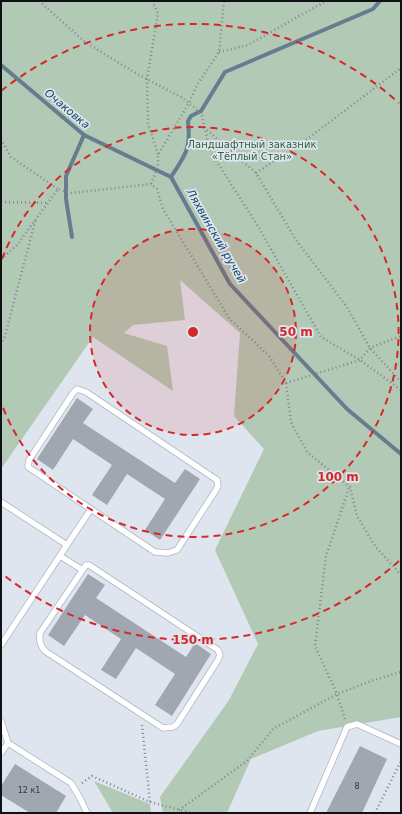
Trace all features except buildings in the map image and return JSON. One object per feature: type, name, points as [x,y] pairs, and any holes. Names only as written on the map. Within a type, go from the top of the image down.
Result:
[{"type":"lane","points":[[77,389],[86,392],[217,480],[218,486],[216,490],[177,550],[168,553],[155,552],[91,509],[31,470],[28,464],[77,389]]},
{"type":"lane","points":[[1,502],[67,545]]},
{"type":"lane","points":[[1,645],[91,509]]},
{"type":"lane","points":[[60,556],[81,569]]},
{"type":"lane","points":[[89,565],[218,650],[220,655],[177,724],[173,727],[163,728],[140,713],[41,647],[39,640],[40,633],[83,566],[89,565]]},
{"type":"lane","points":[[1,721],[8,743],[70,783],[80,798],[87,813]]},
{"type":"lane","points":[[310,813],[347,727],[357,724],[401,744]]},
{"type":"lane","points":[[1,753],[8,743]]},
{"type":"path","points":[[39,1],[85,42],[147,79],[181,97],[195,108],[202,116],[203,127],[210,151],[256,223],[321,338],[360,360],[401,390]]},
{"type":"path","points":[[151,184],[158,166],[158,154],[148,123],[147,79],[158,13],[152,1]]},
{"type":"path","points":[[158,154],[189,103],[197,85],[219,52],[224,1]]},
{"type":"path","points":[[219,52],[248,45],[326,1]]},
{"type":"path","points":[[256,173],[302,143],[401,68]]},
{"type":"path","points":[[203,127],[256,173],[296,240],[347,307],[370,348],[401,382]]},
{"type":"path","points":[[1,139],[11,157],[62,192],[72,193],[151,184],[157,189],[163,209],[229,318],[269,356],[286,383],[291,422],[307,452],[350,487],[357,516],[375,546],[401,575]]},
{"type":"path","points":[[1,259],[17,245],[37,215],[58,189]]},
{"type":"path","points":[[1,202],[46,203]]},
{"type":"path","points":[[1,345],[5,336],[37,215]]},
{"type":"path","points":[[286,383],[323,370],[360,360],[370,348],[401,336]]},
{"type":"path","points":[[347,727],[337,694],[315,646],[326,556],[350,487]]},
{"type":"path","points":[[179,810],[247,760],[273,729],[337,694],[374,680],[401,672]]},
{"type":"path","points":[[140,713],[150,802]]},
{"type":"path","points":[[375,813],[401,761]]},
{"type":"path","points":[[74,788],[92,776],[150,802],[192,813]]},
{"type":"path","points":[[216,813],[222,813]]},
{"type":"green space","name":"Ландшафтный заказник «Тёплый Стан»","points":[[1,1],[401,1],[401,717],[318,731],[251,759],[227,813],[163,813],[160,797],[229,700],[258,644],[215,550],[264,449],[234,416],[240,333],[180,280],[185,320],[133,325],[124,333],[167,346],[173,391],[93,337],[1,469]]},
{"type":"green space","points":[[94,781],[150,804],[151,813],[113,813]]},
{"type":"waterway","points":[[171,177],[184,157],[188,145],[188,121],[191,116],[201,111],[225,72],[373,9],[380,1]]},
{"type":"waterway","name":"Очаковка","points":[[1,65],[84,135],[171,177]]},
{"type":"waterway","points":[[72,237],[66,199],[66,176],[84,135]]},
{"type":"waterway","name":"Ляхвинский ручей","points":[[171,177],[230,284],[347,409],[401,454]]}]
